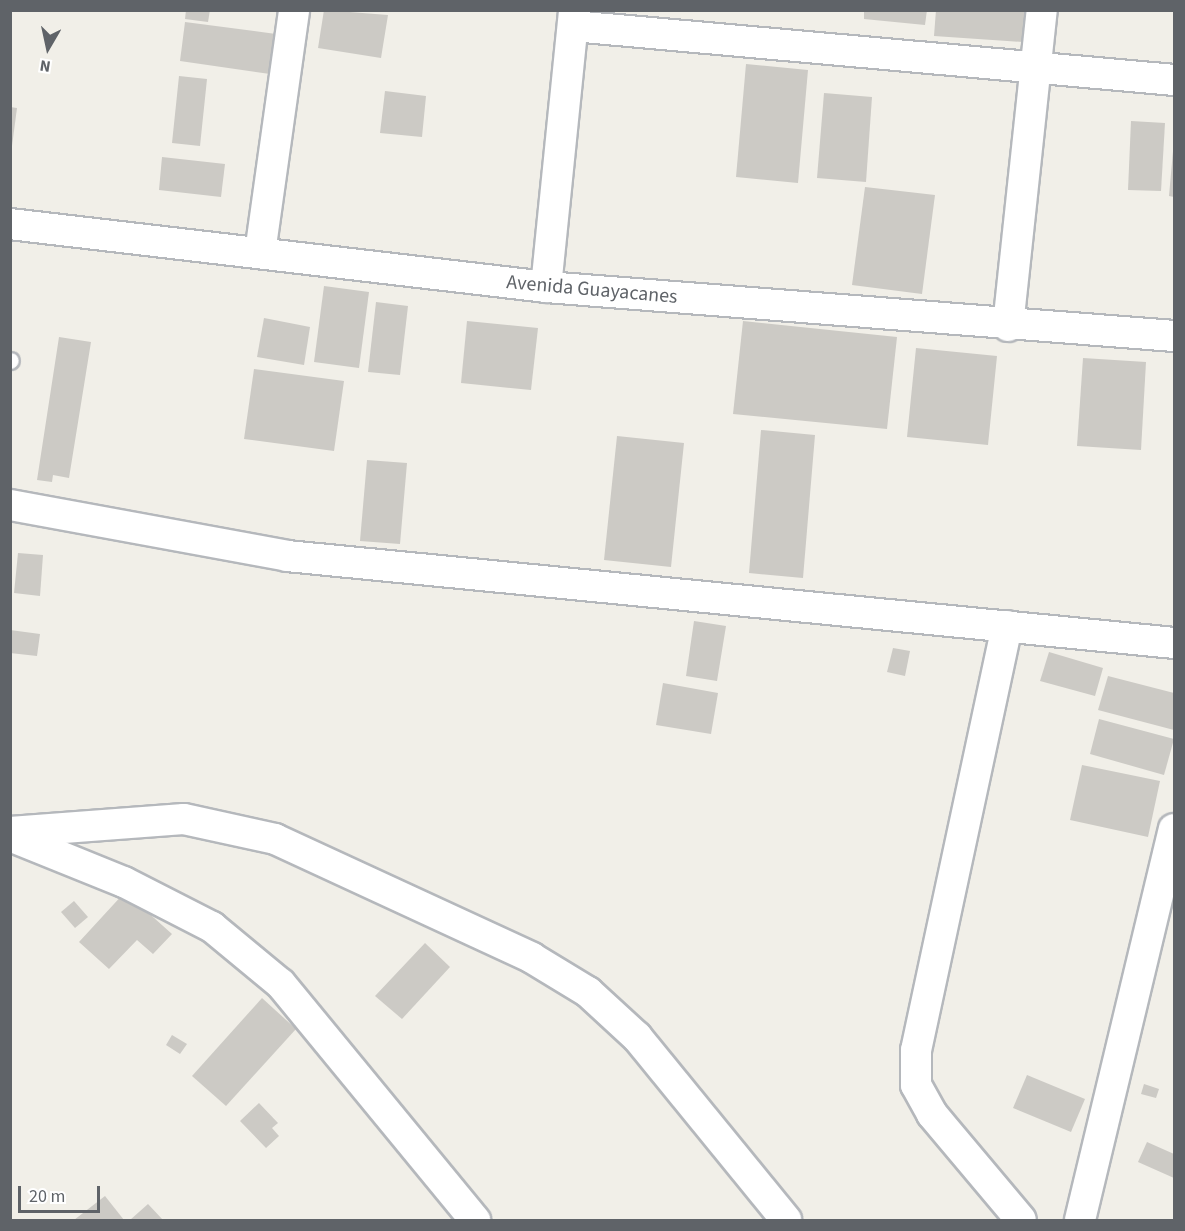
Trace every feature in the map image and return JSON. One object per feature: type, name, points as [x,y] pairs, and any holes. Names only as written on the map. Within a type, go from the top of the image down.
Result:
[{"type":"street","points":[[260,253],[294,10]]},
{"type":"street","points":[[1008,326],[1042,10]]},
{"type":"street","points":[[546,287],[574,18],[1174,80]]},
{"type":"street","name":"Avenida Guayacanes","points":[[10,224],[546,287],[1008,326],[1174,336]]},
{"type":"street","points":[[10,505],[287,556],[1174,643]]},
{"type":"street","points":[[1007,626],[916,1050],[916,1085],[932,1114],[1021,1221]]},
{"type":"street","points":[[10,834],[184,819],[275,839],[532,958],[588,992],[637,1037],[786,1221]]},
{"type":"street","points":[[1080,1221],[1174,829]]},
{"type":"street","points":[[10,834],[124,882],[212,927],[282,984],[475,1221]]},
{"type":"building","points":[[186,10],[210,10],[208,22],[185,19]]},
{"type":"building","points":[[324,10],[388,15],[381,58],[318,48]]},
{"type":"building","points":[[864,10],[927,10],[925,25],[864,19]]},
{"type":"building","points":[[936,10],[1025,10],[1023,42],[934,36]]},
{"type":"building","points":[[185,22],[276,34],[270,74],[180,61]]},
{"type":"building","points":[[746,64],[808,70],[798,183],[736,177]]},
{"type":"building","points":[[179,76],[207,79],[200,146],[172,143]]},
{"type":"building","points":[[385,91],[426,96],[422,137],[380,133]]},
{"type":"building","points":[[824,93],[872,97],[866,182],[817,178]]},
{"type":"building","points":[[10,107],[17,108],[12,146],[10,146]]},
{"type":"building","points":[[1131,121],[1165,123],[1161,191],[1128,190]]},
{"type":"building","points":[[1174,151],[1174,197],[1169,196]]},
{"type":"building","points":[[162,157],[225,164],[221,197],[159,190]]},
{"type":"building","points":[[865,187],[935,195],[922,294],[852,285]]},
{"type":"building","points":[[324,286],[369,292],[359,368],[314,362]]},
{"type":"building","points":[[376,302],[408,306],[400,375],[368,372]]},
{"type":"building","points":[[264,318],[310,327],[304,365],[257,357]]},
{"type":"building","points":[[467,321],[538,328],[531,390],[461,383]]},
{"type":"building","points":[[743,321],[897,337],[887,429],[733,414]]},
{"type":"building","points":[[59,337],[91,342],[69,478],[53,475],[52,482],[37,480]]},
{"type":"building","points":[[916,348],[997,356],[988,445],[907,437]]},
{"type":"building","points":[[1083,358],[1146,362],[1141,450],[1077,446]]},
{"type":"building","points":[[254,369],[344,381],[334,451],[244,439]]},
{"type":"building","points":[[761,430],[815,435],[803,578],[749,573]]},
{"type":"building","points":[[617,436],[684,443],[671,567],[604,560]]},
{"type":"building","points":[[367,460],[407,463],[400,544],[360,541]]},
{"type":"building","points":[[18,553],[43,555],[40,596],[14,593]]},
{"type":"building","points":[[694,621],[726,626],[717,681],[686,676]]},
{"type":"building","points":[[10,630],[40,634],[37,656],[10,653]]},
{"type":"building","points":[[893,648],[910,651],[905,676],[887,672]]},
{"type":"building","points":[[1049,652],[1103,668],[1095,696],[1040,681]]},
{"type":"building","points":[[1108,676],[1174,693],[1174,730],[1098,710]]},
{"type":"building","points":[[663,683],[718,693],[711,734],[656,725]]},
{"type":"building","points":[[1099,719],[1174,739],[1164,775],[1090,754]]},
{"type":"building","points":[[1082,765],[1160,781],[1148,837],[1070,820]]},
{"type":"building","points":[[125,892],[172,934],[153,954],[137,940],[109,969],[79,942]]},
{"type":"building","points":[[74,901],[88,917],[75,928],[61,912]]},
{"type":"building","points":[[425,943],[450,967],[402,1019],[375,996]]},
{"type":"building","points":[[262,998],[296,1029],[226,1106],[192,1076]]},
{"type":"building","points":[[172,1035],[187,1044],[180,1054],[166,1045]]},
{"type":"building","points":[[1027,1075],[1085,1099],[1071,1132],[1013,1108]]},
{"type":"building","points":[[1144,1084],[1159,1089],[1156,1098],[1141,1094]]},
{"type":"building","points":[[259,1103],[278,1123],[272,1128],[279,1136],[266,1148],[240,1121]]},
{"type":"building","points":[[1147,1142],[1174,1154],[1174,1178],[1138,1162]]},
{"type":"building","points":[[105,1196],[124,1220],[74,1220]]},
{"type":"building","points":[[148,1204],[163,1220],[130,1220]]}]
